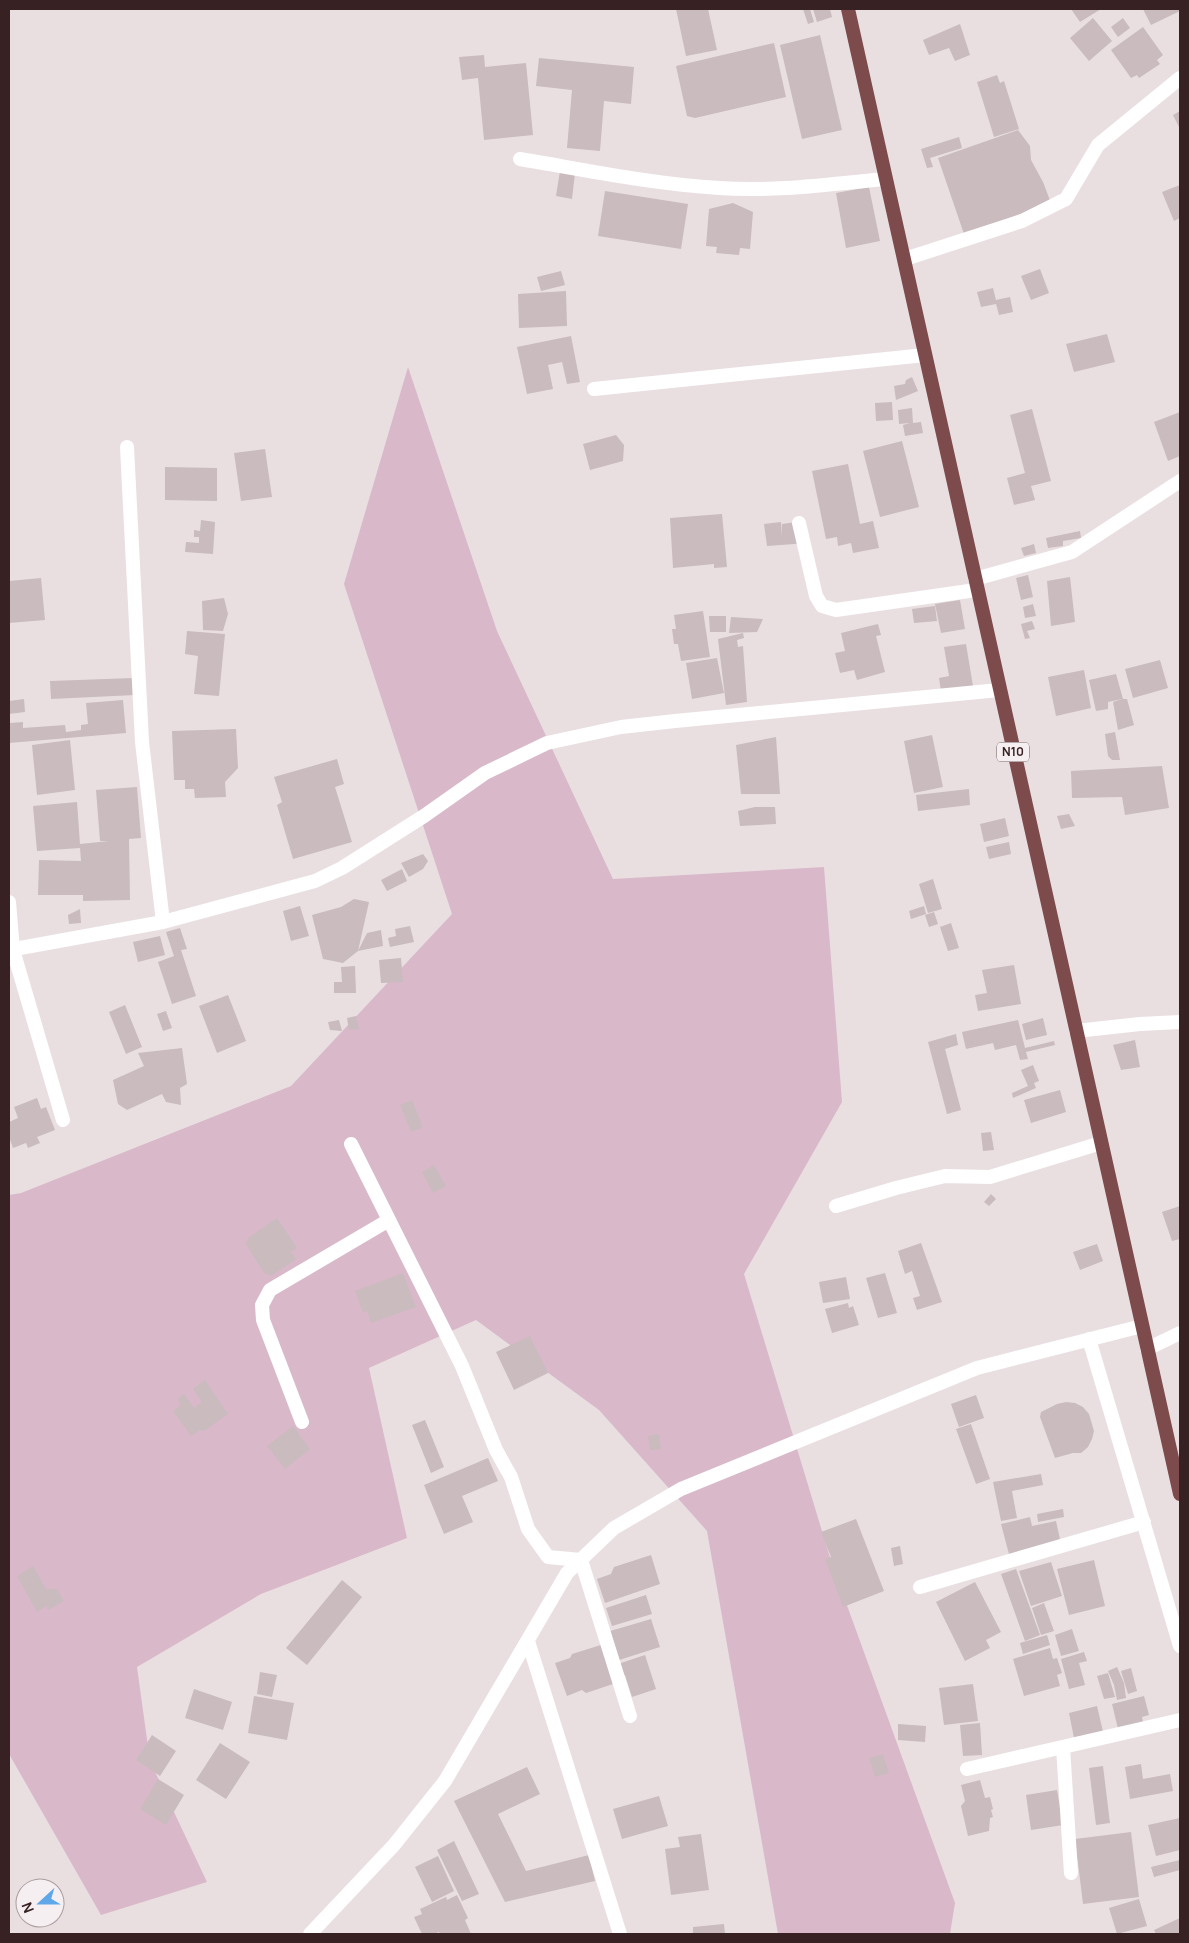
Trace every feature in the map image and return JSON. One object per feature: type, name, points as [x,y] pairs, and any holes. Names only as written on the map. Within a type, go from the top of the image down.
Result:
[{"type":"highway","name":"N10","points":[[848,9],[1180,1494]]},
{"type":"street","points":[[905,259],[1022,221],[1066,199],[1098,146],[1180,78]]},
{"type":"street","points":[[520,159],[652,181],[719,188],[775,189],[885,179]]},
{"type":"street","points":[[594,389],[924,355]]},
{"type":"street","points":[[127,447],[142,742],[163,922]]},
{"type":"street","points":[[799,523],[816,596],[822,606],[836,610],[976,584],[1072,552],[1180,481]]},
{"type":"street","points":[[11,950],[163,922],[315,881],[342,868],[424,816],[485,773],[547,743],[621,727],[675,720],[999,690]]},
{"type":"street","points":[[9,902],[11,950],[63,1120]]},
{"type":"street","points":[[1076,1031],[1180,1022]]},
{"type":"street","points":[[836,1206],[945,1176],[990,1177],[1101,1143]]},
{"type":"street","points":[[351,1144],[462,1366],[496,1450],[511,1477],[528,1529],[548,1557],[581,1560]]},
{"type":"street","points":[[302,1422],[263,1320],[262,1306],[270,1290],[389,1220]]},
{"type":"street","points":[[310,1934],[394,1844],[445,1781],[567,1573],[614,1528],[681,1489],[977,1368],[1142,1326]]},
{"type":"street","points":[[1147,1349],[1180,1333]]},
{"type":"street","points":[[1089,1339],[1180,1646]]},
{"type":"street","points":[[920,1587],[1144,1522]]},
{"type":"street","points":[[581,1560],[630,1716]]},
{"type":"street","points":[[528,1641],[620,1934]]},
{"type":"street","points":[[966,1769],[1180,1720]]},
{"type":"street","points":[[1063,1747],[1071,1873]]},
{"type":"shaded area","points":[[408,367],[497,631],[613,879],[824,867],[842,1102],[744,1274],[832,1564],[955,1903],[950,1934],[778,1934],[707,1531],[599,1410],[476,1320],[369,1368],[407,1538],[261,1594],[137,1667],[150,1761],[207,1882],[101,1915],[9,1754],[9,1195],[21,1193],[291,1086],[452,914],[344,584]]},
{"type":"building","points":[[676,9],[708,9],[717,50],[686,56]]},
{"type":"building","points":[[803,9],[810,9],[814,22],[808,24]]},
{"type":"building","points":[[813,9],[830,9],[832,17],[817,22]]},
{"type":"building","points":[[1071,9],[1101,9],[1080,22]]},
{"type":"building","points":[[1143,9],[1180,9],[1180,11],[1151,25]]},
{"type":"building","points":[[1093,18],[1112,41],[1089,61],[1070,38]]},
{"type":"building","points":[[1123,18],[1130,28],[1118,37],[1111,27]]},
{"type":"building","points":[[960,24],[970,55],[955,61],[949,48],[929,55],[923,40]]},
{"type":"building","points":[[1143,27],[1163,55],[1157,60],[1160,64],[1139,78],[1137,75],[1131,78],[1111,50]]},
{"type":"building","points":[[820,35],[842,130],[802,139],[780,45]]},
{"type":"building","points":[[774,43],[786,97],[695,118],[687,116],[676,66]]},
{"type":"building","points":[[484,55],[485,67],[526,63],[533,135],[484,140],[478,78],[462,80],[459,57]]},
{"type":"building","points":[[539,58],[634,67],[631,104],[604,101],[600,151],[567,148],[572,90],[536,86]]},
{"type":"building","points":[[997,75],[1000,83],[1004,81],[1019,129],[994,137],[977,82]]},
{"type":"building","points":[[1180,111],[1180,129],[1173,115]]},
{"type":"building","points":[[1018,130],[1030,146],[1031,160],[1043,182],[1051,203],[964,234],[938,158]]},
{"type":"building","points":[[959,137],[962,148],[930,158],[933,167],[927,168],[921,149]]},
{"type":"building","points":[[560,171],[575,173],[572,199],[556,196]]},
{"type":"building","points":[[1180,185],[1180,218],[1174,221],[1162,192]]},
{"type":"building","points":[[869,187],[880,241],[846,248],[836,193]]},
{"type":"building","points":[[605,191],[688,204],[681,249],[598,236]]},
{"type":"building","points":[[733,203],[753,212],[750,249],[740,248],[739,255],[716,253],[717,247],[706,246],[709,209]]},
{"type":"building","points":[[1040,269],[1049,293],[1031,300],[1021,276]]},
{"type":"building","points":[[561,271],[565,285],[541,291],[537,277]]},
{"type":"building","points":[[993,288],[996,300],[1010,297],[1013,312],[999,315],[996,304],[981,307],[977,292]]},
{"type":"building","points":[[566,291],[567,326],[519,328],[518,294]]},
{"type":"building","points":[[1107,334],[1115,362],[1074,372],[1066,344]]},
{"type":"building","points":[[571,336],[580,382],[567,384],[562,362],[548,365],[553,389],[527,394],[517,347]]},
{"type":"building","points":[[912,377],[918,391],[896,400],[894,386],[905,384],[906,380]]},
{"type":"building","points":[[892,402],[893,420],[876,421],[875,403]]},
{"type":"building","points":[[912,408],[913,423],[921,422],[923,433],[905,436],[903,425],[910,423],[899,424],[898,410]]},
{"type":"building","points":[[1032,409],[1051,481],[1031,486],[1035,500],[1014,505],[1007,478],[1025,473],[1010,415]]},
{"type":"building","points":[[1180,412],[1180,456],[1168,461],[1154,422]]},
{"type":"building","points":[[616,435],[624,445],[623,461],[590,470],[583,444]]},
{"type":"building","points":[[902,441],[919,507],[880,517],[863,451]]},
{"type":"building","points":[[265,449],[272,497],[241,501],[234,453]]},
{"type":"building","points":[[848,464],[860,524],[873,521],[879,548],[853,553],[851,543],[838,546],[837,537],[826,539],[812,471]]},
{"type":"building","points":[[165,467],[217,468],[217,501],[165,500]]},
{"type":"building","points":[[722,514],[727,567],[714,568],[714,564],[673,568],[670,518]]},
{"type":"building","points":[[201,520],[215,522],[213,554],[185,552],[186,542],[199,543],[199,537],[194,537],[194,530],[200,531]]},
{"type":"building","points":[[804,521],[808,543],[767,546],[764,524],[781,522],[782,537],[782,524]]},
{"type":"building","points":[[1080,531],[1081,538],[1063,541],[1063,546],[1048,548],[1046,538]]},
{"type":"building","points":[[1034,544],[1036,553],[1024,556],[1021,548]]},
{"type":"building","points":[[1028,575],[1033,597],[1021,600],[1016,578]]},
{"type":"building","points":[[1070,577],[1075,622],[1051,626],[1047,581]]},
{"type":"building","points":[[41,578],[45,620],[9,623],[9,581]]},
{"type":"building","points":[[224,598],[228,614],[223,631],[203,630],[202,601]]},
{"type":"building","points":[[960,600],[965,629],[941,633],[935,604]]},
{"type":"building","points":[[1033,604],[1036,616],[1025,618],[1023,607]]},
{"type":"building","points":[[935,606],[937,621],[914,623],[912,609]]},
{"type":"building","points":[[703,611],[710,657],[681,661],[678,644],[674,644],[672,629],[676,629],[674,615]]},
{"type":"building","points":[[709,616],[726,616],[726,632],[710,632]]},
{"type":"building","points":[[731,617],[763,619],[757,632],[729,633]]},
{"type":"building","points":[[1032,621],[1035,629],[1027,631],[1030,638],[1025,639],[1021,624]]},
{"type":"building","points":[[878,624],[881,635],[876,636],[885,672],[857,680],[854,670],[840,673],[835,653],[845,651],[841,633]]},
{"type":"building","points":[[187,631],[225,634],[219,696],[194,694],[198,656],[185,654]]},
{"type":"building","points":[[743,633],[744,638],[737,640],[738,647],[743,646],[747,702],[726,705],[718,639]]},
{"type":"building","points":[[966,644],[973,686],[941,691],[939,678],[949,676],[944,647]]},
{"type":"building","points":[[717,658],[724,693],[692,699],[686,663]]},
{"type":"building","points":[[1160,660],[1168,688],[1133,698],[1125,669]]},
{"type":"building","points":[[1084,670],[1091,708],[1056,716],[1048,677]]},
{"type":"building","points":[[1116,674],[1123,699],[1127,699],[1134,725],[1118,730],[1113,702],[1122,699],[1108,702],[1108,709],[1096,711],[1089,680]]},
{"type":"building","points":[[134,678],[135,695],[51,699],[50,681]]},
{"type":"building","points":[[24,699],[25,712],[9,714],[9,701]]},
{"type":"building","points":[[123,700],[126,733],[9,743],[9,719],[10,723],[23,722],[23,728],[65,725],[66,732],[81,730],[81,725],[88,724],[86,703]]},
{"type":"building","points":[[236,729],[238,768],[225,782],[226,797],[195,798],[194,789],[185,789],[185,780],[174,780],[172,731]]},
{"type":"building","points":[[1115,732],[1120,760],[1112,760],[1108,756],[1105,734]]},
{"type":"building","points":[[932,735],[943,787],[914,793],[904,741]]},
{"type":"building","points":[[776,737],[780,794],[741,794],[736,745]]},
{"type":"building","points":[[70,740],[75,790],[37,795],[32,745]]},
{"type":"building","points":[[337,759],[344,784],[335,787],[352,842],[293,859],[277,805],[282,802],[274,777]]},
{"type":"building","points":[[1162,766],[1169,808],[1125,815],[1122,797],[1072,798],[1071,771]]},
{"type":"building","points":[[137,787],[141,838],[129,839],[130,900],[83,901],[83,895],[38,895],[39,860],[81,861],[80,848],[37,851],[33,806],[77,802],[80,844],[109,841],[100,841],[96,790]]},
{"type":"building","points":[[969,789],[970,805],[918,811],[916,795]]},
{"type":"building","points":[[755,807],[775,807],[776,824],[740,826],[738,811]]},
{"type":"building","points":[[1069,814],[1075,826],[1061,829],[1057,816]]},
{"type":"building","points":[[1005,818],[1009,836],[984,842],[980,824]]},
{"type":"building","points":[[1009,842],[1011,854],[989,859],[986,847]]},
{"type":"building","points":[[423,854],[428,861],[423,869],[409,877],[401,863]]},
{"type":"building","points":[[402,869],[407,881],[387,891],[381,880]]},
{"type":"building","points":[[933,879],[942,909],[928,913],[919,884]]},
{"type":"building","points":[[354,899],[369,902],[358,951],[343,963],[323,959],[312,915],[341,907]]},
{"type":"building","points":[[300,906],[309,936],[291,941],[283,911]]},
{"type":"building","points":[[924,906],[926,914],[911,919],[909,911]]},
{"type":"building","points":[[80,909],[81,923],[69,924],[68,915]]},
{"type":"building","points":[[934,912],[938,924],[929,927],[925,915]]},
{"type":"building","points":[[951,923],[959,948],[948,951],[940,927]]},
{"type":"building","points":[[410,926],[414,942],[390,947],[388,938],[396,936],[395,929]]},
{"type":"building","points":[[180,928],[187,949],[181,950],[196,996],[172,1004],[158,962],[174,956],[166,932]]},
{"type":"building","points":[[381,930],[383,946],[358,951],[367,933]]},
{"type":"building","points":[[160,936],[165,955],[138,962],[133,942]]},
{"type":"building","points":[[401,958],[403,982],[381,983],[379,960]]},
{"type":"building","points":[[1014,965],[1021,1004],[978,1011],[975,995],[987,993],[982,970]]},
{"type":"building","points":[[355,966],[356,993],[334,993],[334,982],[342,982],[341,967]]},
{"type":"building","points":[[228,995],[246,1041],[217,1053],[199,1006]]},
{"type":"building","points":[[125,1005],[142,1047],[126,1054],[109,1012]]},
{"type":"building","points":[[166,1011],[172,1028],[163,1031],[157,1014]]},
{"type":"building","points":[[356,1016],[359,1029],[349,1030],[347,1018]]},
{"type":"building","points":[[1043,1018],[1047,1035],[1026,1040],[1022,1024]]},
{"type":"building","points":[[339,1020],[342,1031],[330,1030],[328,1022]]},
{"type":"building","points":[[1018,1020],[1025,1048],[1054,1041],[1055,1045],[1026,1052],[1028,1059],[1020,1060],[1016,1045],[995,1050],[993,1043],[966,1049],[962,1032]]},
{"type":"building","points":[[956,1034],[958,1045],[945,1049],[961,1110],[947,1114],[928,1042]]},
{"type":"building","points":[[1135,1040],[1140,1067],[1121,1070],[1113,1045]]},
{"type":"building","points":[[182,1048],[187,1084],[180,1088],[181,1105],[166,1102],[162,1094],[127,1110],[118,1104],[113,1080],[144,1066],[138,1053]]},
{"type":"building","points":[[1033,1065],[1039,1081],[1034,1083],[1036,1088],[1013,1098],[1012,1093],[1028,1086],[1021,1070]]},
{"type":"building","points":[[1060,1090],[1066,1112],[1031,1123],[1024,1100]]},
{"type":"building","points":[[37,1098],[41,1109],[46,1107],[55,1130],[37,1137],[40,1143],[28,1148],[26,1143],[13,1148],[9,1137],[9,1122],[18,1118],[14,1107]]},
{"type":"building","points":[[412,1100],[423,1127],[411,1132],[400,1105]]},
{"type":"building","points":[[991,1132],[994,1150],[983,1151],[981,1133]]},
{"type":"building","points":[[434,1165],[446,1186],[433,1193],[422,1172]]},
{"type":"building","points":[[991,1194],[996,1199],[989,1206],[984,1202]]},
{"type":"building","points":[[1180,1206],[1180,1239],[1172,1241],[1162,1212]]},
{"type":"building","points":[[277,1218],[297,1248],[291,1252],[296,1259],[271,1276],[264,1273],[246,1244],[248,1238]]},
{"type":"building","points":[[921,1243],[942,1302],[917,1310],[913,1298],[920,1296],[912,1271],[905,1274],[898,1251]]},
{"type":"building","points":[[1097,1244],[1103,1261],[1080,1270],[1073,1252]]},
{"type":"building","points":[[403,1273],[416,1307],[371,1323],[367,1311],[363,1312],[355,1291]]},
{"type":"building","points":[[885,1273],[897,1313],[878,1318],[866,1278]]},
{"type":"building","points":[[846,1277],[850,1299],[823,1303],[819,1282]]},
{"type":"building","points":[[848,1303],[849,1308],[853,1306],[859,1325],[832,1333],[825,1309]]},
{"type":"building","points":[[530,1336],[548,1373],[514,1390],[496,1352]]},
{"type":"building","points":[[205,1380],[228,1414],[204,1431],[200,1430],[191,1436],[173,1411],[181,1405],[177,1399],[184,1394],[194,1408],[202,1402],[193,1389]]},
{"type":"building","points":[[976,1395],[984,1418],[959,1427],[951,1404]]},
{"type":"building","points":[[1066,1402],[1075,1403],[1083,1407],[1089,1414],[1094,1431],[1088,1447],[1081,1453],[1073,1453],[1055,1458],[1040,1417],[1041,1412]]},
{"type":"building","points":[[425,1420],[444,1467],[431,1473],[412,1425]]},
{"type":"building","points":[[971,1424],[990,1479],[976,1484],[956,1429]]},
{"type":"building","points":[[293,1426],[310,1449],[285,1469],[267,1446]]},
{"type":"building","points":[[659,1434],[661,1449],[650,1450],[648,1436]]},
{"type":"building","points":[[488,1458],[498,1481],[462,1496],[473,1522],[444,1534],[424,1485]]},
{"type":"building","points":[[1041,1474],[1043,1485],[1012,1491],[1017,1518],[1001,1521],[993,1482]]},
{"type":"building","points":[[1063,1509],[1064,1517],[1038,1522],[1037,1514]]},
{"type":"building","points":[[1030,1517],[1032,1526],[1056,1521],[1061,1544],[1010,1558],[1001,1524]]},
{"type":"building","points":[[856,1519],[884,1591],[843,1607],[825,1559],[831,1557],[821,1532]]},
{"type":"building","points":[[900,1546],[903,1564],[894,1566],[891,1548]]},
{"type":"building","points":[[651,1555],[660,1584],[605,1603],[597,1579],[611,1574],[614,1567]]},
{"type":"building","points":[[1094,1560],[1105,1606],[1069,1615],[1057,1569]]},
{"type":"building","points":[[1051,1562],[1062,1596],[1031,1606],[1019,1571]]},
{"type":"building","points":[[33,1566],[46,1589],[57,1589],[64,1601],[48,1610],[46,1606],[37,1612],[17,1576]]},
{"type":"building","points":[[1016,1569],[1040,1635],[1025,1641],[1001,1574]]},
{"type":"building","points":[[342,1580],[362,1597],[307,1665],[286,1648]]},
{"type":"building","points":[[975,1582],[1001,1632],[986,1640],[990,1648],[965,1661],[936,1602]]},
{"type":"building","points":[[646,1595],[652,1614],[612,1626],[606,1608]]},
{"type":"building","points":[[1044,1603],[1054,1631],[1041,1635],[1032,1608]]},
{"type":"building","points":[[651,1619],[660,1647],[616,1661],[607,1632]]},
{"type":"building","points":[[1072,1629],[1079,1651],[1061,1656],[1055,1635]]},
{"type":"building","points":[[1047,1635],[1050,1645],[1023,1654],[1020,1643]]},
{"type":"building","points":[[604,1644],[616,1683],[586,1693],[582,1690],[567,1696],[555,1663],[570,1658],[572,1654]]},
{"type":"building","points":[[1050,1648],[1053,1659],[1057,1658],[1062,1673],[1057,1675],[1060,1686],[1024,1696],[1013,1659]]},
{"type":"building","points":[[1084,1652],[1087,1661],[1079,1663],[1085,1685],[1069,1689],[1061,1659]]},
{"type":"building","points":[[645,1655],[656,1689],[632,1697],[625,1675],[622,1676],[618,1664]]},
{"type":"building","points":[[1117,1667],[1124,1683],[1126,1698],[1117,1700],[1114,1685],[1108,1671]]},
{"type":"building","points":[[1131,1668],[1137,1691],[1128,1694],[1121,1671]]},
{"type":"building","points":[[260,1672],[277,1675],[272,1697],[257,1694]]},
{"type":"building","points":[[1108,1673],[1115,1697],[1104,1699],[1097,1676]]},
{"type":"building","points":[[973,1684],[978,1721],[944,1725],[939,1688]]},
{"type":"building","points":[[194,1689],[232,1702],[223,1730],[185,1718]]},
{"type":"building","points":[[254,1696],[294,1703],[287,1740],[248,1733]]},
{"type":"building","points":[[1144,1696],[1149,1715],[1142,1717],[1144,1727],[1119,1733],[1112,1704]]},
{"type":"building","points":[[1097,1706],[1104,1736],[1075,1743],[1069,1713]]},
{"type":"building","points":[[980,1723],[982,1755],[963,1756],[960,1725]]},
{"type":"building","points":[[898,1724],[926,1726],[925,1742],[898,1740]]},
{"type":"building","points":[[152,1735],[176,1751],[160,1776],[136,1760]]},
{"type":"building","points":[[220,1743],[250,1762],[226,1799],[196,1780]]},
{"type":"building","points":[[883,1754],[889,1773],[875,1777],[869,1758]]},
{"type":"building","points":[[1141,1764],[1143,1779],[1170,1774],[1173,1791],[1130,1799],[1125,1767]]},
{"type":"building","points":[[1103,1766],[1110,1823],[1096,1825],[1089,1768]]},
{"type":"building","points":[[527,1767],[540,1794],[498,1814],[526,1871],[589,1855],[595,1881],[505,1902],[454,1801]]},
{"type":"building","points":[[158,1779],[184,1795],[166,1825],[140,1809]]},
{"type":"building","points":[[980,1780],[985,1798],[990,1797],[993,1817],[990,1818],[989,1831],[968,1836],[961,1806],[965,1801],[961,1785]]},
{"type":"building","points":[[1057,1790],[1063,1825],[1031,1830],[1026,1795]]},
{"type":"building","points":[[659,1796],[668,1826],[622,1839],[613,1809]]},
{"type":"building","points":[[1180,1818],[1180,1850],[1156,1856],[1148,1825]]},
{"type":"building","points":[[1131,1832],[1139,1897],[1083,1904],[1075,1839]]},
{"type":"building","points":[[701,1834],[709,1890],[671,1895],[665,1849],[680,1847],[678,1837]]},
{"type":"building","points":[[454,1841],[479,1894],[462,1901],[437,1850]]},
{"type":"building","points":[[438,1856],[454,1891],[432,1902],[415,1867]]},
{"type":"building","points":[[1180,1860],[1180,1870],[1154,1877],[1151,1867]]},
{"type":"building","points":[[457,1895],[468,1918],[465,1920],[471,1934],[440,1934],[439,1932],[422,1934],[414,1917],[422,1914],[420,1909],[446,1897],[447,1900]]},
{"type":"building","points":[[1139,1899],[1147,1926],[1117,1934],[1109,1908]]},
{"type":"building","points":[[1180,1918],[1180,1934],[1156,1934],[1154,1930]]},
{"type":"building","points":[[724,1924],[725,1934],[693,1934],[693,1927]]}]
